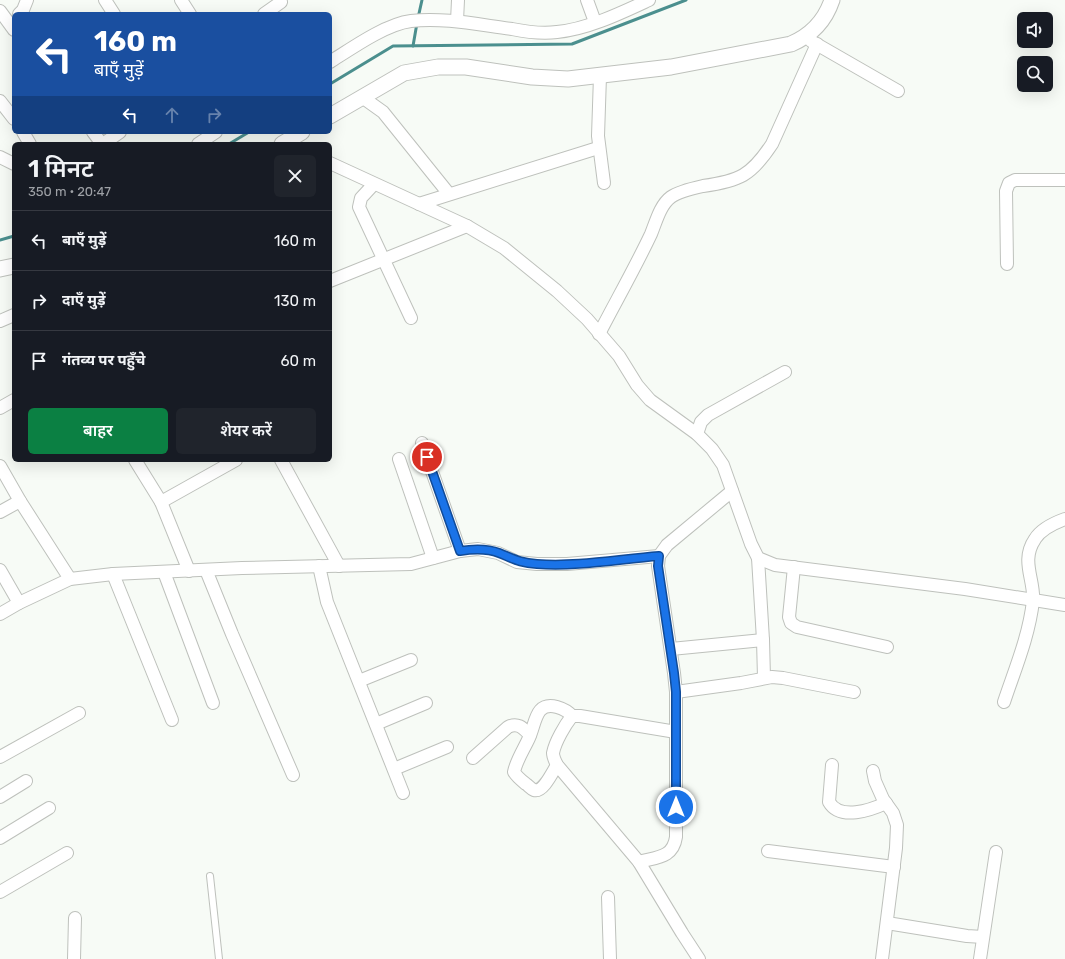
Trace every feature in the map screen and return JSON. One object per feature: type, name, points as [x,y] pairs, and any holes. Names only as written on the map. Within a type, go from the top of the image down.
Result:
[{"type":"street","points":[[22,12],[27,0]]},
{"type":"street","points":[[105,0],[113,12]]},
{"type":"street","points":[[181,0],[189,12]]},
{"type":"street","points":[[457,21],[458,0]]},
{"type":"street","points":[[587,0],[594,22]]},
{"type":"street","points":[[600,334],[651,234],[661,209],[671,197],[693,188],[732,181],[747,173],[764,157],[772,144],[811,41],[832,0]]},
{"type":"street","points":[[332,61],[389,28],[411,21],[457,21],[537,33],[556,32],[575,29],[644,1]]},
{"type":"street","points":[[267,12],[281,2]]},
{"type":"street","points":[[0,11],[12,24]]},
{"type":"street","points":[[332,115],[404,73],[438,66],[561,79],[600,76],[671,67],[811,41],[898,91]]},
{"type":"street","points":[[600,76],[598,148],[604,183]]},
{"type":"street","points":[[362,97],[383,112],[449,194]]},
{"type":"street","points":[[0,102],[12,117]]},
{"type":"street","points":[[95,134],[101,142]]},
{"type":"street","points":[[106,142],[117,134]]},
{"type":"street","points":[[201,142],[213,134]]},
{"type":"street","points":[[287,142],[299,134]]},
{"type":"street","points":[[419,204],[598,148]]},
{"type":"street","points":[[0,157],[12,163]]},
{"type":"street","points":[[332,165],[466,226],[504,248],[557,291],[587,319],[619,356],[637,386],[650,400],[697,434],[712,449],[723,465],[751,544],[758,558],[764,640],[764,678]]},
{"type":"street","points":[[1008,264],[1006,191],[1009,183],[1015,180],[1065,180]]},
{"type":"street","points":[[374,184],[361,198],[359,207],[411,318]]},
{"type":"street","points":[[332,280],[466,226]]},
{"type":"street","points":[[0,269],[12,266]]},
{"type":"street","points":[[0,321],[12,316]]},
{"type":"street","points":[[697,434],[701,422],[708,415],[785,372]]},
{"type":"street","points":[[0,408],[12,401]]},
{"type":"street","points":[[422,443],[460,551]]},
{"type":"street","points":[[399,459],[433,558]]},
{"type":"street","points":[[136,462],[161,502],[188,571]]},
{"type":"street","points":[[161,502],[232,462]]},
{"type":"street","points":[[283,462],[339,566]]},
{"type":"street","points":[[0,466],[20,501],[70,579]]},
{"type":"street","points":[[639,862],[662,856],[670,852],[674,844],[676,829],[676,695],[671,649],[658,566],[659,556],[667,544],[732,491]]},
{"type":"street","points":[[0,512],[20,501]]},
{"type":"street","points":[[1004,702],[1021,653],[1033,600],[1028,564],[1029,552],[1039,534],[1054,523],[1065,518]]},
{"type":"street","points":[[0,614],[19,603],[70,579],[113,574],[410,564],[460,551],[478,549],[498,553],[517,562],[537,564],[567,564],[659,556]]},
{"type":"street","points":[[758,558],[775,565],[965,589],[1065,605]]},
{"type":"street","points":[[319,566],[327,602],[403,792]]},
{"type":"street","points":[[794,567],[789,617],[791,623],[797,627],[887,647]]},
{"type":"street","points":[[0,570],[19,603]]},
{"type":"street","points":[[206,570],[293,774]]},
{"type":"street","points":[[164,572],[213,703]]},
{"type":"street","points":[[113,574],[172,720]]},
{"type":"street","points":[[671,649],[764,640]]},
{"type":"street","points":[[359,681],[411,660]]},
{"type":"street","points":[[676,695],[764,678],[783,678],[854,692]]},
{"type":"street","points":[[376,724],[426,703]]},
{"type":"street","points":[[557,765],[542,788],[538,790],[533,790],[516,777],[514,772],[539,711],[544,706],[551,705],[563,708],[572,716]]},
{"type":"street","points":[[0,757],[79,713]]},
{"type":"street","points":[[572,716],[580,716],[676,732]]},
{"type":"street","points":[[572,716],[553,752],[553,758],[557,765],[639,862],[699,959]]},
{"type":"street","points":[[473,758],[513,724],[519,725],[530,735]]},
{"type":"street","points":[[394,770],[447,748]]},
{"type":"street","points":[[832,765],[829,802],[836,810],[845,812],[862,812],[886,803]]},
{"type":"street","points":[[873,771],[875,781],[892,813],[896,825],[896,848],[882,959]]},
{"type":"street","points":[[0,797],[26,781]]},
{"type":"street","points":[[0,838],[49,808]]},
{"type":"street","points":[[768,852],[894,867]]},
{"type":"street","points":[[980,959],[996,852]]},
{"type":"street","points":[[0,892],[67,853]]},
{"type":"street","points":[[608,896],[610,959]]},
{"type":"street","points":[[74,959],[75,918]]},
{"type":"street","points":[[887,923],[966,936],[983,937]]},
{"type":"lane","points":[[210,876],[219,959]]},
{"type":"waterway","points":[[418,18],[422,0]]},
{"type":"waterway","points":[[332,83],[393,46],[572,44],[686,0]]},
{"type":"waterway","points":[[413,46],[417,23]]},
{"type":"waterway","points":[[232,142],[246,134]]},
{"type":"waterway","points":[[0,240],[12,237]]},
{"type":"route","points":[[427,457],[460,551],[478,549],[498,553],[517,562],[537,564],[567,564],[659,556],[658,566],[676,692],[676,807]]}]
